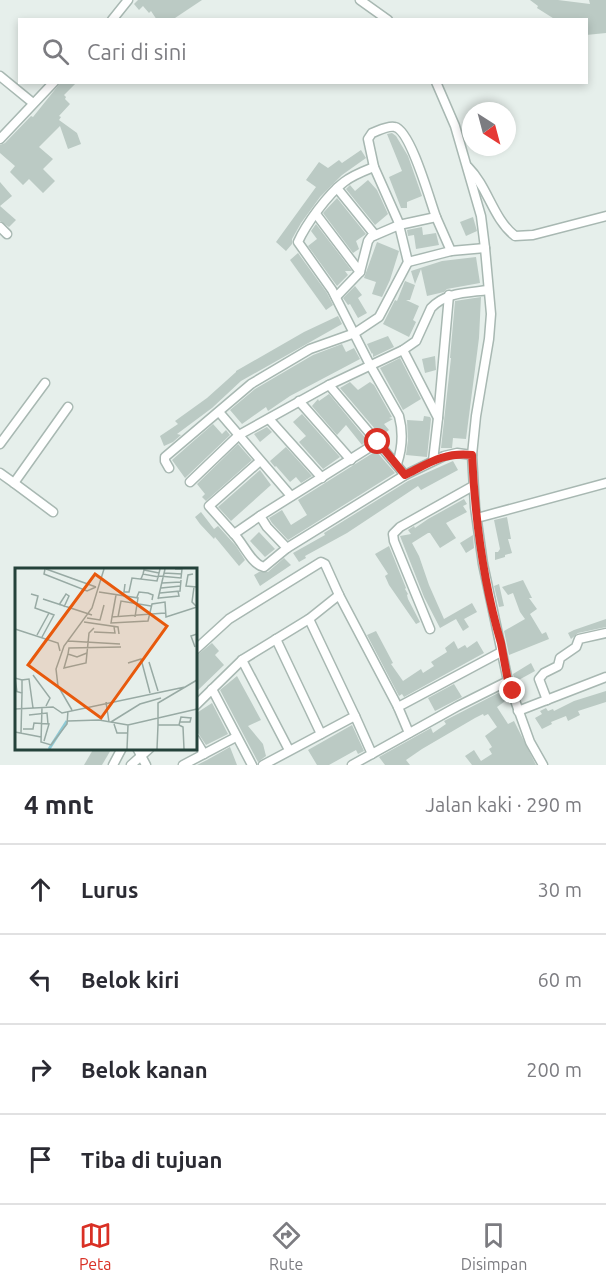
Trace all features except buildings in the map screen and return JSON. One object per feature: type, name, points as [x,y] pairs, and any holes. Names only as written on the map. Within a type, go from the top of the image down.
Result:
[{"type":"street","points":[[114,18],[128,0]]},
{"type":"street","points":[[360,0],[385,18]]},
{"type":"street","points":[[0,76],[33,103]]},
{"type":"street","points":[[0,139],[52,84]]},
{"type":"street","points":[[437,84],[455,126],[481,216],[485,248],[491,314],[472,455],[473,486],[483,564],[508,681],[530,742],[543,765]]},
{"type":"street","points":[[169,468],[165,457],[251,384],[310,349],[355,333],[383,314],[408,262],[399,225],[374,166],[369,136],[391,126],[402,131],[414,152],[436,217],[451,251]]},
{"type":"street","points":[[466,165],[477,176],[505,228],[515,236],[533,235],[606,216]]},
{"type":"street","points":[[374,166],[346,180],[337,188],[316,214],[298,242],[336,297],[399,416],[400,453],[397,464]]},
{"type":"street","points":[[337,188],[375,234]]},
{"type":"street","points":[[316,214],[360,272]]},
{"type":"street","points":[[336,297],[360,272],[368,242],[375,234],[399,225],[436,217]]},
{"type":"street","points":[[408,262],[451,251],[485,248]]},
{"type":"street","points":[[190,482],[239,435],[329,385],[403,350],[418,338],[431,308],[449,295],[488,290]]},
{"type":"street","points":[[433,461],[449,295]]},
{"type":"street","points":[[403,350],[438,418]]},
{"type":"street","points":[[0,444],[45,383]]},
{"type":"street","points":[[329,385],[405,475]]},
{"type":"street","points":[[299,401],[351,460]]},
{"type":"street","points":[[14,483],[68,407]]},
{"type":"street","points":[[219,412],[291,496]]},
{"type":"street","points":[[268,419],[322,478]]},
{"type":"street","points":[[234,534],[378,442]]},
{"type":"street","points":[[260,461],[209,506],[261,567],[264,567],[287,548],[405,475],[444,456],[457,453],[472,455]]},
{"type":"street","points":[[0,473],[53,512]]},
{"type":"street","points":[[477,518],[606,483]]},
{"type":"street","points":[[430,628],[393,534],[400,527],[473,486]]},
{"type":"street","points":[[260,516],[287,548]]},
{"type":"street","points":[[196,649],[229,619],[321,562],[325,564],[410,733]]},
{"type":"street","points":[[196,705],[242,660],[309,619],[339,595]]},
{"type":"street","points":[[309,619],[372,754]]},
{"type":"street","points":[[547,700],[539,679],[544,673],[558,666],[560,658],[576,647],[579,639],[606,633]]},
{"type":"street","points":[[276,639],[321,735]]},
{"type":"street","points":[[398,707],[501,652]]},
{"type":"street","points":[[242,660],[289,750]]},
{"type":"street","points":[[518,711],[606,677]]},
{"type":"street","points":[[351,765],[508,681]]},
{"type":"street","points":[[212,690],[252,765]]},
{"type":"street","points":[[263,765],[355,716]]},
{"type":"street","points":[[183,765],[236,737]]},
{"type":"street","points":[[196,741],[204,754]]},
{"type":"street","points":[[113,765],[121,750]]},
{"type":"street","points":[[131,765],[139,752]]},
{"type":"street","points":[[139,752],[146,765]]},
{"type":"route","points":[[378,442],[405,475],[444,456],[457,453],[472,455],[475,507],[487,589],[508,681],[513,691]]}]
